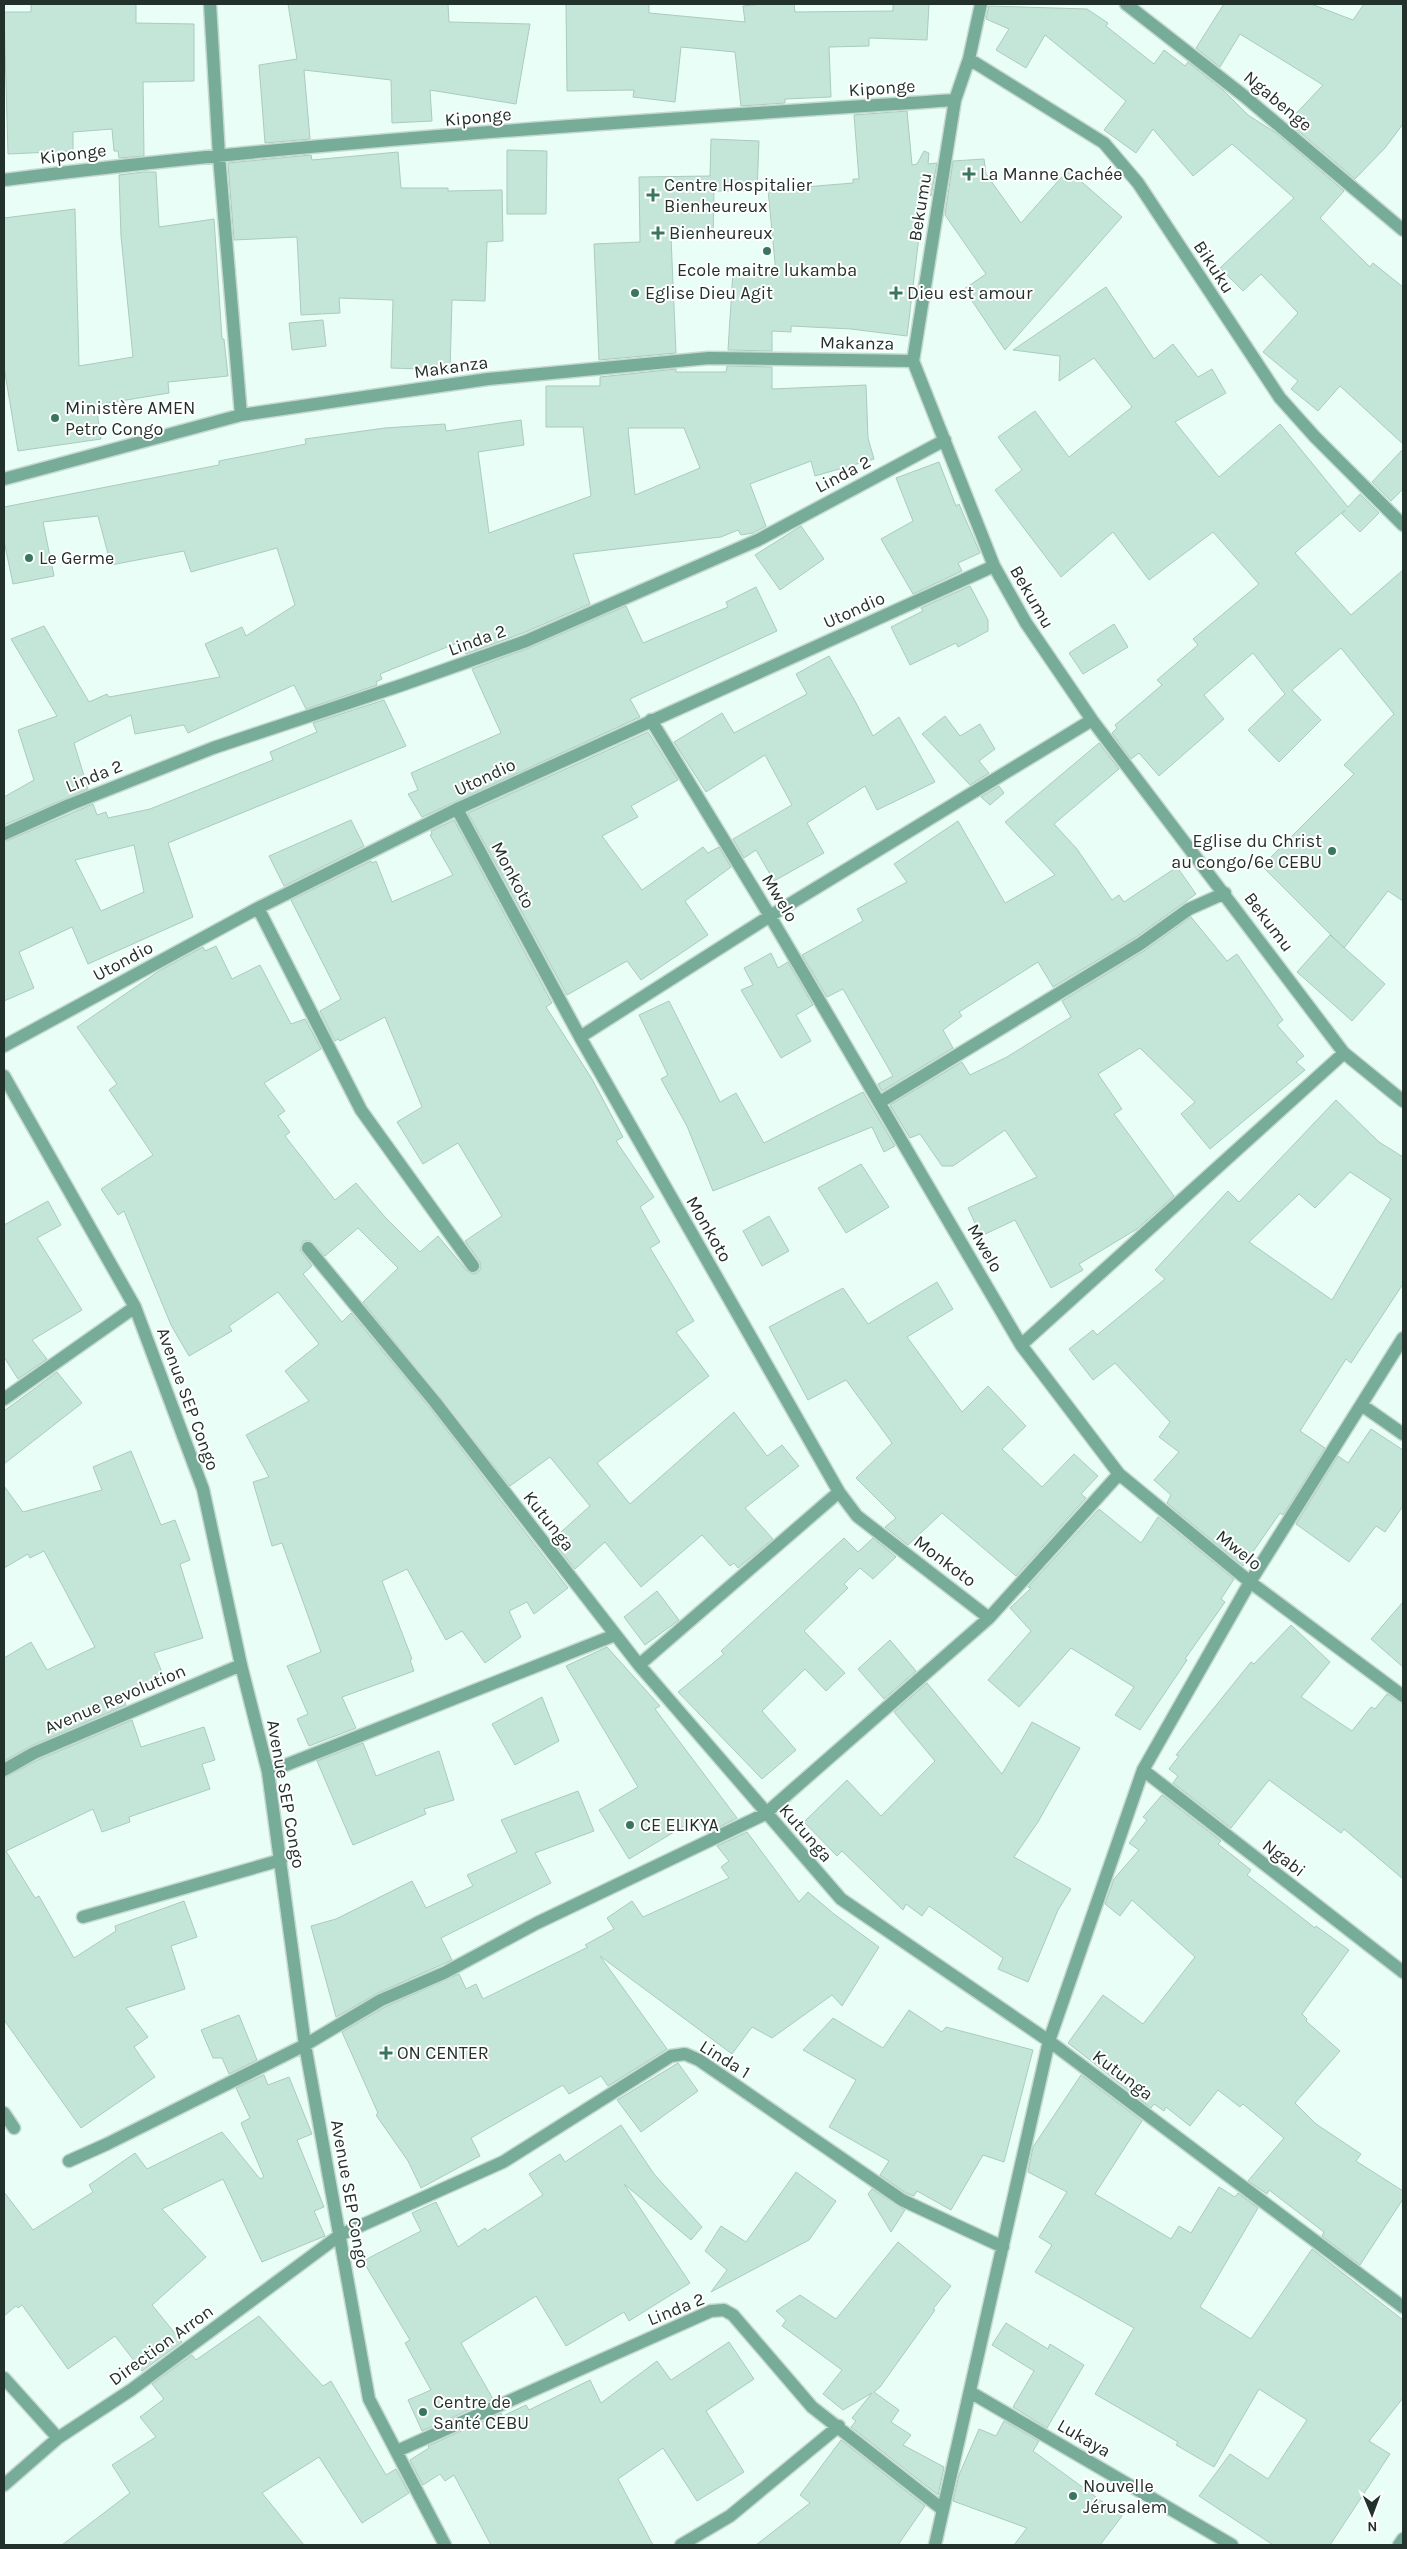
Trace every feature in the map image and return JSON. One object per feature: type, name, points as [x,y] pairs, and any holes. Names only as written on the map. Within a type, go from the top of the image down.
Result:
[{"type":"street","points":[[210,4],[219,156],[241,416]]},
{"type":"street","name":"Bekumu","points":[[981,4],[969,59],[955,100],[913,361],[994,566],[1026,623],[1092,720],[1225,892],[1344,1052],[1403,1101]]},
{"type":"street","name":"Ngabenge","points":[[1126,4],[1244,96],[1403,230]]},
{"type":"street","name":"Bikuku","points":[[969,59],[1104,143],[1138,183],[1280,398],[1315,437],[1403,525]]},
{"type":"street","name":"Kiponge","points":[[4,180],[137,163],[219,156],[672,119],[955,100]]},
{"type":"street","name":"Makanza","points":[[4,479],[241,416],[488,378],[709,358],[913,361]]},
{"type":"street","name":"Linda 2","points":[[4,834],[69,805],[213,748],[402,685],[526,641],[758,540],[945,440]]},
{"type":"street","name":"Utondio","points":[[4,1046],[258,908],[457,808],[994,566]]},
{"type":"street","name":"Mwelo","points":[[651,720],[770,916],[1021,1345],[1119,1474],[1250,1582],[1403,1696]]},
{"type":"street","points":[[580,1037],[770,916],[1092,720]]},
{"type":"street","name":"Monkoto","points":[[457,808],[580,1037],[839,1492],[857,1516],[990,1618]]},
{"type":"street","points":[[880,1102],[1140,944],[1189,910],[1225,892]]},
{"type":"street","points":[[258,908],[361,1110],[473,1266]]},
{"type":"street","points":[[1021,1345],[1344,1052]]},
{"type":"street","name":"Avenue SEP Congo","points":[[4,1076],[135,1307],[203,1489],[241,1664],[268,1772],[305,2045],[369,2399],[446,2545]]},
{"type":"street","name":"Kutunga","points":[[308,1248],[435,1402],[615,1636],[765,1814],[841,1900],[1049,2041],[1403,2307]]},
{"type":"street","points":[[4,1399],[135,1307]]},
{"type":"street","points":[[935,2545],[1049,2041],[1143,1770],[1250,1582],[1363,1406],[1403,1338]]},
{"type":"street","points":[[1363,1406],[1403,1434]]},
{"type":"street","points":[[69,2161],[305,2045],[381,2000],[444,1973],[537,1923],[765,1814],[990,1618],[1119,1474]]},
{"type":"street","points":[[639,1665],[839,1492]]},
{"type":"street","points":[[268,1772],[615,1636]]},
{"type":"street","name":"Avenue Revolution","points":[[4,1770],[34,1753],[241,1664]]},
{"type":"street","name":"Ngabi","points":[[1143,1770],[1403,1972]]},
{"type":"street","points":[[83,1917],[281,1860]]},
{"type":"street","name":"Linda 1","points":[[340,2235],[504,2162],[671,2056],[685,2054],[700,2060],[902,2200],[1003,2247]]},
{"type":"street","points":[[4,2113],[14,2128]]},
{"type":"street","name":"Direction Arron","points":[[4,2485],[58,2438],[131,2390],[340,2235]]},
{"type":"street","name":"Linda 2","points":[[397,2451],[711,2311],[724,2310],[733,2315],[812,2407],[839,2426],[942,2509]]},
{"type":"street","points":[[4,2378],[58,2438]]},
{"type":"street","name":"Lukaya","points":[[970,2392],[1232,2545]]},
{"type":"street","points":[[681,2545],[730,2516],[839,2426]]},
{"type":"street","points":[[1399,2545],[1403,2539]]},
{"type":"building","points":[[31,4],[136,4],[136,23],[194,24],[194,81],[143,82],[144,156],[119,158],[118,151],[114,151],[112,129],[73,132],[73,151],[8,154],[4,12],[31,12]]},
{"type":"building","points":[[288,4],[448,4],[449,22],[530,24],[516,104],[430,90],[432,121],[392,123],[391,80],[304,70],[310,139],[265,143],[259,65],[297,59]]},
{"type":"building","points":[[566,4],[649,4],[649,13],[745,22],[743,6],[762,4],[794,4],[795,12],[893,11],[893,4],[929,4],[927,40],[869,38],[869,46],[829,47],[831,97],[785,99],[785,103],[741,106],[735,52],[681,47],[675,102],[633,97],[634,90],[567,91]]},
{"type":"building","points":[[1224,4],[1311,4],[1353,20],[1364,4],[1403,4],[1403,124],[1385,148],[1355,179],[1288,122],[1323,85],[1240,34],[1220,67],[1196,48]]},
{"type":"building","points":[[989,6],[1087,9],[1108,23],[1106,26],[1154,64],[1164,50],[1185,66],[1188,62],[1223,90],[1248,115],[1276,133],[1344,191],[1320,218],[1370,267],[1373,263],[1403,287],[1403,444],[1340,386],[1318,411],[1291,389],[1298,381],[1263,352],[1298,313],[1261,274],[1243,291],[1220,268],[1294,198],[1232,144],[1193,176],[1153,129],[1136,153],[1104,130],[1126,101],[1045,35],[1026,68],[996,50],[1009,29],[986,19]]},
{"type":"building","points":[[907,111],[912,165],[917,164],[924,151],[929,153],[928,164],[937,163],[931,196],[925,187],[907,336],[851,329],[791,326],[791,332],[772,331],[772,351],[728,350],[733,271],[776,273],[768,190],[853,183],[853,179],[859,179],[854,115]]},
{"type":"building","points":[[711,139],[759,141],[757,191],[714,191],[713,238],[671,237],[676,353],[599,360],[594,244],[640,242],[639,177],[710,176]]},
{"type":"building","points":[[507,150],[547,151],[546,214],[507,214]]},
{"type":"building","points":[[398,152],[401,188],[448,188],[448,191],[502,190],[503,241],[487,242],[485,301],[452,300],[450,370],[391,368],[393,300],[339,298],[340,313],[301,315],[297,237],[234,240],[228,163],[311,155],[312,160]]},
{"type":"building","points":[[984,159],[986,174],[1021,223],[1068,170],[1122,217],[1005,350],[964,289],[986,274],[945,215],[953,161]]},
{"type":"building","points":[[156,172],[159,227],[214,219],[222,339],[224,339],[228,376],[168,382],[169,393],[96,405],[101,439],[18,451],[4,367],[4,218],[75,209],[79,366],[133,357],[121,236],[119,175]]},
{"type":"building","points":[[1106,287],[1154,359],[1173,344],[1198,377],[1212,369],[1226,393],[1175,422],[1219,477],[1280,424],[1348,507],[1360,494],[1379,513],[1360,532],[1342,514],[1345,510],[1295,553],[1351,615],[1403,570],[1403,901],[1388,891],[1344,948],[1262,866],[1354,774],[1344,765],[1394,714],[1341,648],[1292,690],[1321,720],[1279,762],[1248,730],[1285,694],[1253,653],[1204,695],[1224,719],[1159,776],[1139,753],[1131,759],[1112,733],[1117,728],[1115,725],[1162,685],[1157,680],[1198,645],[1193,639],[1259,584],[1213,532],[1149,580],[1113,532],[1061,577],[995,490],[1022,470],[998,437],[1035,411],[1069,457],[1132,407],[1094,358],[1059,381],[1060,356],[1013,350]]},
{"type":"building","points":[[323,320],[326,346],[292,350],[289,323]]},
{"type":"building","points":[[727,366],[772,367],[772,389],[866,385],[868,438],[874,459],[815,476],[811,461],[750,484],[766,526],[753,533],[741,535],[738,530],[721,537],[573,554],[590,604],[523,633],[466,654],[463,649],[460,650],[457,643],[380,674],[382,679],[376,682],[377,685],[306,709],[294,685],[188,733],[184,725],[135,734],[131,715],[74,743],[88,789],[4,825],[4,797],[34,780],[18,730],[57,716],[11,639],[44,626],[89,702],[107,694],[109,697],[220,677],[205,644],[242,627],[246,636],[295,605],[277,548],[191,572],[184,551],[111,565],[98,516],[43,522],[54,576],[13,584],[4,541],[4,507],[219,465],[219,461],[306,444],[305,439],[385,428],[445,424],[446,431],[521,420],[524,445],[478,452],[489,533],[591,496],[583,427],[546,427],[546,386],[600,386],[600,377],[676,369],[676,372],[726,372]],"holes":[[[628,428],[684,428],[700,468],[635,495]]]},
{"type":"building","points":[[1403,449],[1403,489],[1391,501],[1372,482]]},
{"type":"building","points":[[939,462],[956,506],[959,504],[980,553],[958,563],[962,571],[913,594],[881,539],[913,521],[896,478]]},
{"type":"building","points":[[801,526],[824,559],[780,590],[755,555]]},
{"type":"building","points":[[970,586],[988,620],[988,631],[958,647],[956,643],[910,665],[891,627],[923,611],[921,608]]},
{"type":"building","points":[[756,587],[777,631],[630,699],[640,717],[422,817],[408,794],[418,790],[411,773],[501,733],[472,669],[529,648],[626,606],[643,643],[728,607],[726,602]]},
{"type":"building","points":[[1114,624],[1128,647],[1083,674],[1069,653]]},
{"type":"building","points":[[829,656],[873,736],[899,717],[935,782],[877,810],[865,786],[807,823],[824,853],[774,881],[756,850],[744,858],[733,839],[792,805],[765,755],[706,792],[674,742],[722,713],[734,733],[807,694],[796,674]]},
{"type":"building","points":[[384,700],[406,746],[168,843],[193,917],[88,964],[72,927],[19,952],[34,988],[4,1001],[4,842],[93,804],[97,815],[106,812],[108,818],[150,809],[273,760],[270,752],[317,732],[313,723]],"holes":[[[134,845],[144,892],[101,911],[75,860]]]},
{"type":"building","points":[[945,716],[960,736],[980,724],[995,749],[979,761],[989,773],[970,785],[922,734]]},
{"type":"building","points":[[648,732],[678,780],[631,806],[638,817],[602,836],[642,890],[703,847],[708,853],[719,847],[731,867],[685,901],[708,935],[641,980],[627,961],[567,995],[468,813]]},
{"type":"building","points":[[1099,743],[1119,769],[1054,824],[1077,849],[1112,900],[1119,895],[1124,902],[1177,867],[1196,894],[1136,937],[1053,987],[1038,962],[959,1012],[962,1016],[943,1030],[953,1048],[882,1091],[878,1084],[893,1076],[843,989],[827,997],[802,955],[863,921],[857,909],[907,882],[894,864],[958,821],[1005,903],[1055,875],[1005,822]]},
{"type":"building","points":[[999,786],[1004,793],[990,805],[981,797]]},
{"type":"building","points":[[351,820],[364,846],[284,886],[269,856]]},
{"type":"building","points":[[454,820],[552,1003],[546,1007],[592,1079],[623,1137],[616,1141],[654,1197],[640,1207],[660,1242],[650,1248],[694,1321],[676,1332],[709,1376],[597,1463],[630,1504],[734,1412],[767,1456],[782,1445],[799,1466],[745,1508],[773,1539],[738,1568],[734,1563],[730,1566],[702,1535],[641,1587],[605,1542],[575,1569],[552,1540],[590,1506],[550,1457],[510,1486],[363,1302],[398,1268],[358,1228],[325,1256],[311,1241],[303,1241],[300,1250],[312,1266],[303,1274],[342,1322],[351,1313],[429,1407],[568,1588],[534,1614],[527,1602],[509,1611],[521,1637],[485,1663],[462,1631],[446,1640],[407,1569],[382,1581],[412,1659],[410,1660],[414,1671],[342,1697],[356,1728],[309,1746],[297,1719],[308,1714],[287,1666],[321,1652],[282,1543],[272,1546],[253,1482],[269,1477],[246,1435],[309,1401],[285,1371],[319,1344],[278,1292],[229,1326],[232,1331],[189,1356],[171,1325],[124,1211],[118,1215],[101,1189],[153,1155],[109,1090],[117,1084],[77,1027],[159,971],[203,947],[205,951],[216,946],[232,979],[260,965],[291,1024],[305,1019],[321,1049],[264,1083],[285,1111],[278,1116],[290,1132],[285,1136],[335,1200],[356,1183],[385,1217],[420,1252],[438,1236],[467,1271],[473,1274],[477,1273],[481,1269],[480,1262],[465,1241],[502,1216],[458,1143],[423,1164],[397,1122],[422,1107],[385,1017],[340,1041],[338,1039],[335,1041],[320,1011],[341,999],[291,900],[371,861],[372,863],[376,861],[392,902],[453,875],[430,835],[432,834],[431,831]]},
{"type":"building","points":[[1191,917],[1227,961],[1237,954],[1283,1020],[1277,1025],[1304,1056],[1296,1062],[1305,1070],[1210,1149],[1181,1114],[1195,1102],[1140,1048],[1098,1074],[1122,1109],[1114,1114],[1174,1196],[1137,1229],[1079,1264],[1083,1270],[1051,1288],[1015,1220],[981,1236],[968,1208],[1037,1177],[1005,1130],[953,1166],[942,1166],[920,1134],[910,1138],[890,1105],[962,1062],[970,1075],[1007,1057],[1071,1017],[1062,1001],[1144,951]]},
{"type":"building","points":[[1330,935],[1385,984],[1352,1021],[1297,972]]},
{"type":"building","points":[[771,953],[778,968],[788,962],[813,1005],[796,1015],[811,1041],[781,1058],[741,990],[753,985],[744,968]]},
{"type":"building","points":[[669,1001],[720,1102],[736,1093],[764,1143],[863,1092],[895,1146],[884,1152],[872,1127],[713,1191],[687,1126],[661,1079],[668,1075],[639,1015]]},
{"type":"building","points":[[1336,1100],[1379,1142],[1403,1157],[1403,1284],[1351,1363],[1346,1359],[1300,1431],[1325,1448],[1283,1515],[1280,1513],[1243,1566],[1167,1503],[1171,1495],[1154,1480],[1179,1452],[1159,1437],[1170,1422],[1115,1363],[1093,1380],[1069,1349],[1093,1330],[1097,1335],[1165,1279],[1155,1270],[1228,1191],[1239,1202]],"holes":[[[1350,1172],[1391,1199],[1332,1300],[1249,1242],[1299,1194],[1315,1208]]]},
{"type":"building","points":[[861,1164],[889,1207],[846,1233],[818,1188]]},
{"type":"building","points":[[48,1201],[61,1225],[37,1238],[82,1310],[32,1340],[47,1359],[18,1379],[4,1357],[4,1225]]},
{"type":"building","points":[[769,1216],[789,1251],[762,1266],[743,1231]]},
{"type":"building","points":[[937,1282],[953,1309],[907,1337],[962,1412],[988,1386],[1026,1426],[1002,1449],[1042,1487],[1074,1454],[1098,1476],[1081,1494],[1086,1498],[1016,1576],[942,1513],[908,1545],[885,1527],[896,1518],[856,1478],[892,1443],[846,1380],[808,1400],[769,1327],[843,1288],[868,1324]]},
{"type":"building","points":[[57,1372],[82,1403],[4,1464],[4,1411]]},
{"type":"building","points":[[1371,1429],[1403,1450],[1403,1506],[1385,1532],[1376,1526],[1349,1562],[1296,1524],[1338,1456],[1348,1463]]},
{"type":"building","points":[[131,1451],[161,1525],[175,1520],[190,1560],[180,1564],[203,1638],[154,1653],[164,1677],[122,1695],[126,1705],[31,1746],[4,1761],[4,1658],[31,1642],[47,1670],[95,1647],[44,1551],[30,1558],[28,1554],[4,1568],[4,1486],[23,1512],[102,1490],[93,1467]]},
{"type":"building","points":[[1099,1509],[1141,1543],[1158,1517],[1234,1579],[1221,1599],[1225,1602],[1185,1659],[1187,1660],[1140,1730],[1115,1715],[1134,1687],[1071,1648],[1019,1707],[988,1680],[1031,1631],[1010,1608],[1031,1588],[1028,1587]]},
{"type":"building","points":[[844,1538],[858,1552],[873,1538],[896,1557],[873,1579],[860,1568],[844,1584],[848,1588],[804,1631],[845,1673],[826,1691],[805,1669],[762,1711],[796,1750],[762,1779],[678,1692],[724,1654],[721,1651]]},
{"type":"building","points":[[657,1591],[679,1620],[645,1645],[624,1617]]},
{"type":"building","points":[[1403,1602],[1403,1667],[1371,1639]]},
{"type":"building","points":[[1291,1625],[1330,1662],[1301,1697],[1352,1731],[1371,1707],[1375,1709],[1387,1694],[1403,1704],[1403,1879],[1344,1829],[1341,1833],[1269,1780],[1231,1828],[1173,1783],[1178,1776],[1169,1769],[1179,1756],[1176,1755],[1251,1662],[1254,1664]]},
{"type":"building","points":[[890,1640],[916,1671],[884,1699],[858,1669]]},
{"type":"building","points":[[607,1647],[660,1706],[655,1709],[737,1818],[707,1833],[696,1819],[629,1859],[599,1810],[638,1787],[566,1666]]},
{"type":"building","points":[[927,1683],[1002,1774],[1032,1722],[1080,1748],[1038,1822],[1014,1857],[1071,1889],[1058,1910],[1028,1982],[998,1969],[1003,1958],[929,1906],[922,1916],[906,1904],[903,1910],[842,1851],[837,1856],[804,1822],[847,1780],[881,1816],[935,1761],[894,1712]]},
{"type":"building","points":[[542,1697],[559,1741],[515,1765],[492,1724]]},
{"type":"building","points":[[132,1720],[141,1747],[204,1727],[215,1760],[202,1764],[210,1789],[129,1817],[130,1822],[102,1832],[93,1809],[6,1851],[35,1898],[39,1896],[74,1958],[116,1931],[115,1926],[184,1901],[197,1937],[171,1946],[185,1989],[126,2008],[148,2037],[134,2047],[155,2077],[81,2128],[4,2020],[4,1778],[38,1760]]},
{"type":"building","points":[[363,1743],[376,1776],[439,1751],[454,1800],[424,1809],[426,1814],[353,1845],[317,1761]]},
{"type":"building","points":[[578,1791],[594,1831],[535,1853],[551,1883],[441,1938],[452,1960],[378,1993],[336,2017],[311,1926],[336,1919],[412,1881],[426,1908],[473,1886],[467,1875],[517,1852],[501,1820]]},
{"type":"building","points":[[1162,1795],[1221,1841],[1218,1844],[1251,1870],[1247,1875],[1315,1928],[1316,1926],[1349,1950],[1302,2014],[1307,2019],[1306,2021],[1340,2051],[1295,2103],[1316,2124],[1361,2154],[1356,2161],[1403,2191],[1403,2199],[1360,2265],[1322,2236],[1324,2232],[1269,2190],[1267,2194],[1248,2181],[1284,2138],[1243,2104],[1240,2107],[1218,2090],[1190,2126],[1166,2107],[1164,2111],[1154,2104],[1151,2108],[1068,2043],[1103,1995],[1143,2024],[1195,1957],[1132,1900],[1120,1916],[1105,1904],[1114,1879],[1139,1850],[1129,1843],[1147,1820],[1143,1817]]},
{"type":"building","points":[[747,1832],[799,1902],[808,1892],[879,1947],[842,2006],[832,1995],[772,2038],[752,2027],[732,2054],[600,1956],[667,2049],[608,2086],[601,2076],[569,2094],[563,2085],[471,2138],[480,2156],[421,2188],[408,2161],[376,2115],[378,2113],[342,2032],[385,2007],[459,1974],[466,1989],[476,1984],[483,1999],[588,1947],[585,1945],[614,1929],[607,1918],[632,1901],[643,1917],[729,1878],[721,1867],[729,1861],[717,1846]]},
{"type":"building","points":[[909,2010],[942,2032],[946,2027],[1033,2050],[1004,2162],[983,2155],[951,2210],[917,2191],[914,2196],[906,2193],[880,2175],[889,2161],[829,2127],[856,2080],[803,2050],[833,2018],[883,2048]]},
{"type":"building","points":[[239,2015],[257,2060],[229,2074],[222,2058],[213,2058],[201,2030]]},
{"type":"building","points":[[678,2063],[698,2091],[641,2132],[617,2100]]},
{"type":"building","points":[[264,2075],[268,2085],[289,2077],[312,2134],[297,2140],[324,2207],[314,2211],[325,2236],[262,2262],[223,2179],[162,2209],[206,2257],[152,2305],[182,2342],[142,2371],[115,2336],[68,2369],[22,2305],[18,2308],[16,2306],[4,2316],[4,2192],[33,2230],[93,2192],[89,2185],[135,2153],[147,2169],[222,2132],[260,2179],[264,2177],[241,2123],[250,2118],[236,2088]]},
{"type":"building","points":[[1081,2075],[1142,2121],[1095,2194],[1171,2239],[1179,2226],[1191,2233],[1219,2187],[1235,2197],[1238,2193],[1258,2208],[1200,2307],[1251,2339],[1312,2249],[1403,2320],[1403,2398],[1369,2441],[1390,2454],[1330,2545],[1273,2545],[1199,2496],[1230,2454],[1268,2479],[1307,2420],[1259,2389],[1214,2467],[1176,2445],[1178,2442],[1095,2394],[1134,2328],[1035,2272],[1052,2245],[1039,2237],[1067,2192],[1028,2172],[1033,2147]]},
{"type":"building","points":[[621,2125],[654,2174],[702,2227],[691,2240],[624,2184],[690,2283],[629,2321],[624,2312],[566,2346],[536,2296],[461,2343],[493,2399],[422,2431],[408,2400],[431,2390],[405,2343],[410,2340],[363,2261],[421,2231],[412,2213],[436,2202],[458,2247],[485,2228],[487,2231],[543,2195],[529,2174],[560,2154],[565,2162]]},
{"type":"building","points":[[796,2172],[836,2201],[809,2240],[711,2292],[727,2270],[705,2251],[721,2226],[746,2242]]},
{"type":"building","points":[[872,2189],[905,2210],[891,2232],[868,2194]]},
{"type":"building","points":[[898,2242],[951,2286],[880,2387],[874,2392],[899,2410],[891,2422],[911,2435],[903,2445],[944,2467],[938,2495],[851,2427],[856,2421],[852,2418],[872,2393],[843,2410],[823,2394],[842,2370],[782,2326],[786,2320],[776,2311],[800,2295],[836,2319]]},
{"type":"building","points":[[259,2316],[323,2386],[331,2381],[386,2475],[396,2469],[409,2493],[362,2523],[319,2457],[262,2493],[304,2545],[62,2545],[130,2493],[112,2465],[156,2437],[140,2417],[164,2399],[152,2384],[192,2355],[196,2360]]},
{"type":"building","points":[[1006,2323],[1048,2349],[1050,2344],[1084,2365],[1047,2428],[1013,2407],[1034,2371],[992,2345]]},
{"type":"building","points":[[729,2342],[754,2379],[706,2411],[744,2472],[697,2501],[663,2448],[618,2479],[653,2545],[491,2545],[454,2475],[445,2481],[440,2474],[423,2485],[410,2460],[429,2448],[428,2446],[501,2413],[503,2416],[526,2405],[529,2410],[590,2380],[601,2403],[657,2361],[671,2380]]},
{"type":"building","points":[[1004,2421],[1039,2441],[1033,2451],[1122,2516],[1100,2545],[1014,2545],[1027,2528],[953,2501],[959,2475],[979,2429],[996,2436]]},
{"type":"building","points":[[841,2440],[925,2506],[898,2545],[756,2545],[810,2503],[800,2495]]},
{"type":"place","name":"La Manne Cachée","points":[[969,174]]},
{"type":"place","name":"Centre Hospitalier Bienheureux","points":[[653,195]]},
{"type":"place","name":"Bienheureux","points":[[658,233]]},
{"type":"place","name":"Ecole maitre lukamba","points":[[767,251]]},
{"type":"place","name":"Eglise Dieu Agit","points":[[635,293]]},
{"type":"place","name":"Dieu est amour","points":[[896,293]]},
{"type":"place","name":"Ministère AMEN Petro Congo","points":[[55,418]]},
{"type":"place","name":"Le Germe","points":[[29,558]]},
{"type":"place","name":"Eglise du Christ au congo/6e CEBU","points":[[1332,851]]},
{"type":"place","name":"CE ELIKYA","points":[[630,1825]]},
{"type":"place","name":"ON CENTER","points":[[386,2053]]},
{"type":"place","name":"Centre de Santé CEBU","points":[[423,2412]]},
{"type":"place","name":"Nouvelle Jérusalem","points":[[1073,2496]]}]
